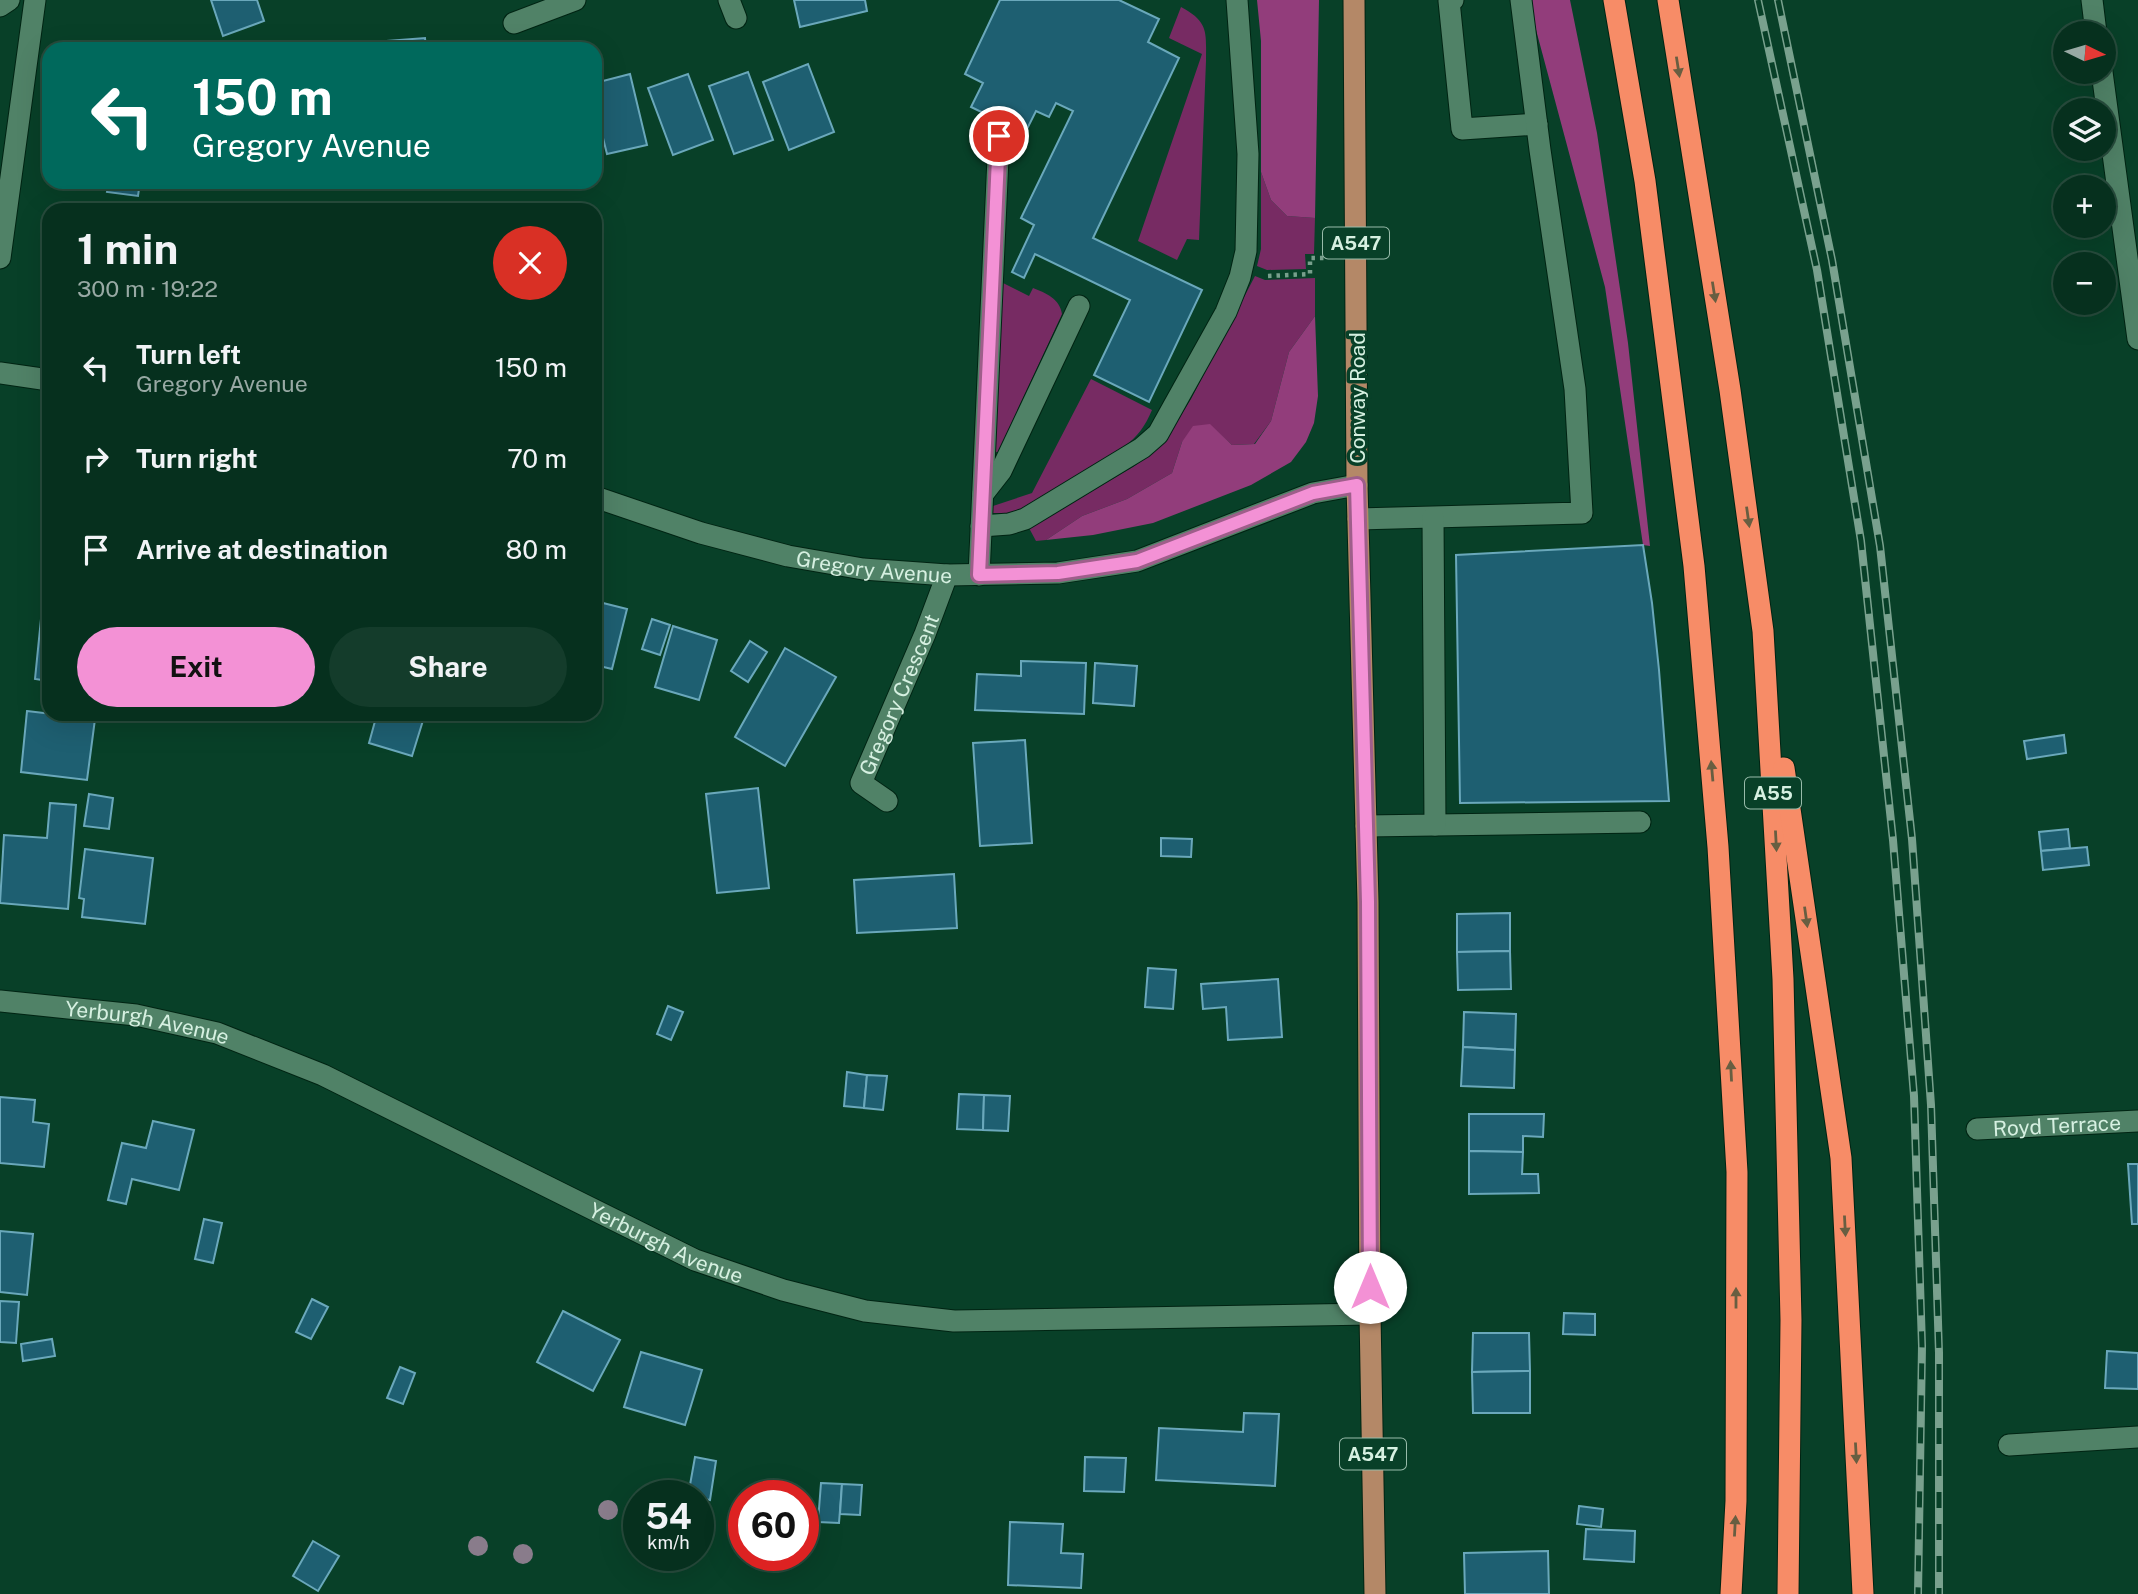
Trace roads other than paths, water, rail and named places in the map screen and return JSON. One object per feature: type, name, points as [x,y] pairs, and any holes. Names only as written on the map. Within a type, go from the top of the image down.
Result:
[{"type":"highway","name":"A55","points":[[1614,0],[1645,181],[1694,566],[1718,847],[1737,1172],[1736,1501],[1731,1594]]},
{"type":"highway","name":"A55","points":[[1668,0],[1730,390],[1763,631],[1784,1020],[1791,1320],[1788,1594]]},
{"type":"highway","points":[[1763,631],[1841,1158],[1864,1594]]},
{"type":"main road","name":"Conway Road","points":[[1354,0],[1357,485],[1368,916],[1370,1314],[1375,1594]]},
{"type":"street","points":[[0,6],[9,0]]},
{"type":"street","points":[[0,258],[35,0]]},
{"type":"street","points":[[514,23],[575,0]]},
{"type":"street","points":[[981,526],[1009,524],[1025,519],[1142,448],[1158,434],[1226,312],[1240,277],[1246,251],[1248,154],[1237,0]]},
{"type":"street","points":[[1453,0],[1450,1],[1462,129],[1537,124]]},
{"type":"street","points":[[1358,519],[1582,513],[1575,389],[1521,0]]},
{"type":"street","points":[[2092,0],[2095,21]]},
{"type":"street","points":[[2104,84],[2134,275],[2138,339]]},
{"type":"street","points":[[979,575],[999,136]]},
{"type":"street","points":[[983,494],[1001,471],[1079,306]]},
{"type":"street","points":[[0,373],[42,379]]},
{"type":"street","name":"Gregory Avenue","points":[[602,499],[701,533],[788,556],[863,569],[979,575],[1058,573],[1137,561],[1313,493],[1357,485]]},
{"type":"street","points":[[1433,518],[1435,825]]},
{"type":"street","name":"Gregory Crescent","points":[[887,801],[861,783],[925,634],[947,575]]},
{"type":"street","points":[[1366,826],[1640,822]]},
{"type":"street","name":"Yerburgh Avenue","points":[[0,1001],[136,1014],[217,1032],[323,1075],[695,1260],[783,1290],[865,1311],[954,1321],[1370,1314]]},
{"type":"street","name":"Royd Terrace","points":[[1977,1129],[2138,1121]]},
{"type":"street","points":[[2009,1445],[2138,1437]]},
{"type":"railway","points":[[1758,0],[1817,270],[1861,541],[1893,840],[1914,1096],[1922,1346],[1918,1594]]},
{"type":"railway","points":[[1778,0],[1832,260],[1880,546],[1912,839],[1931,1105],[1939,1353],[1939,1594]]}]
